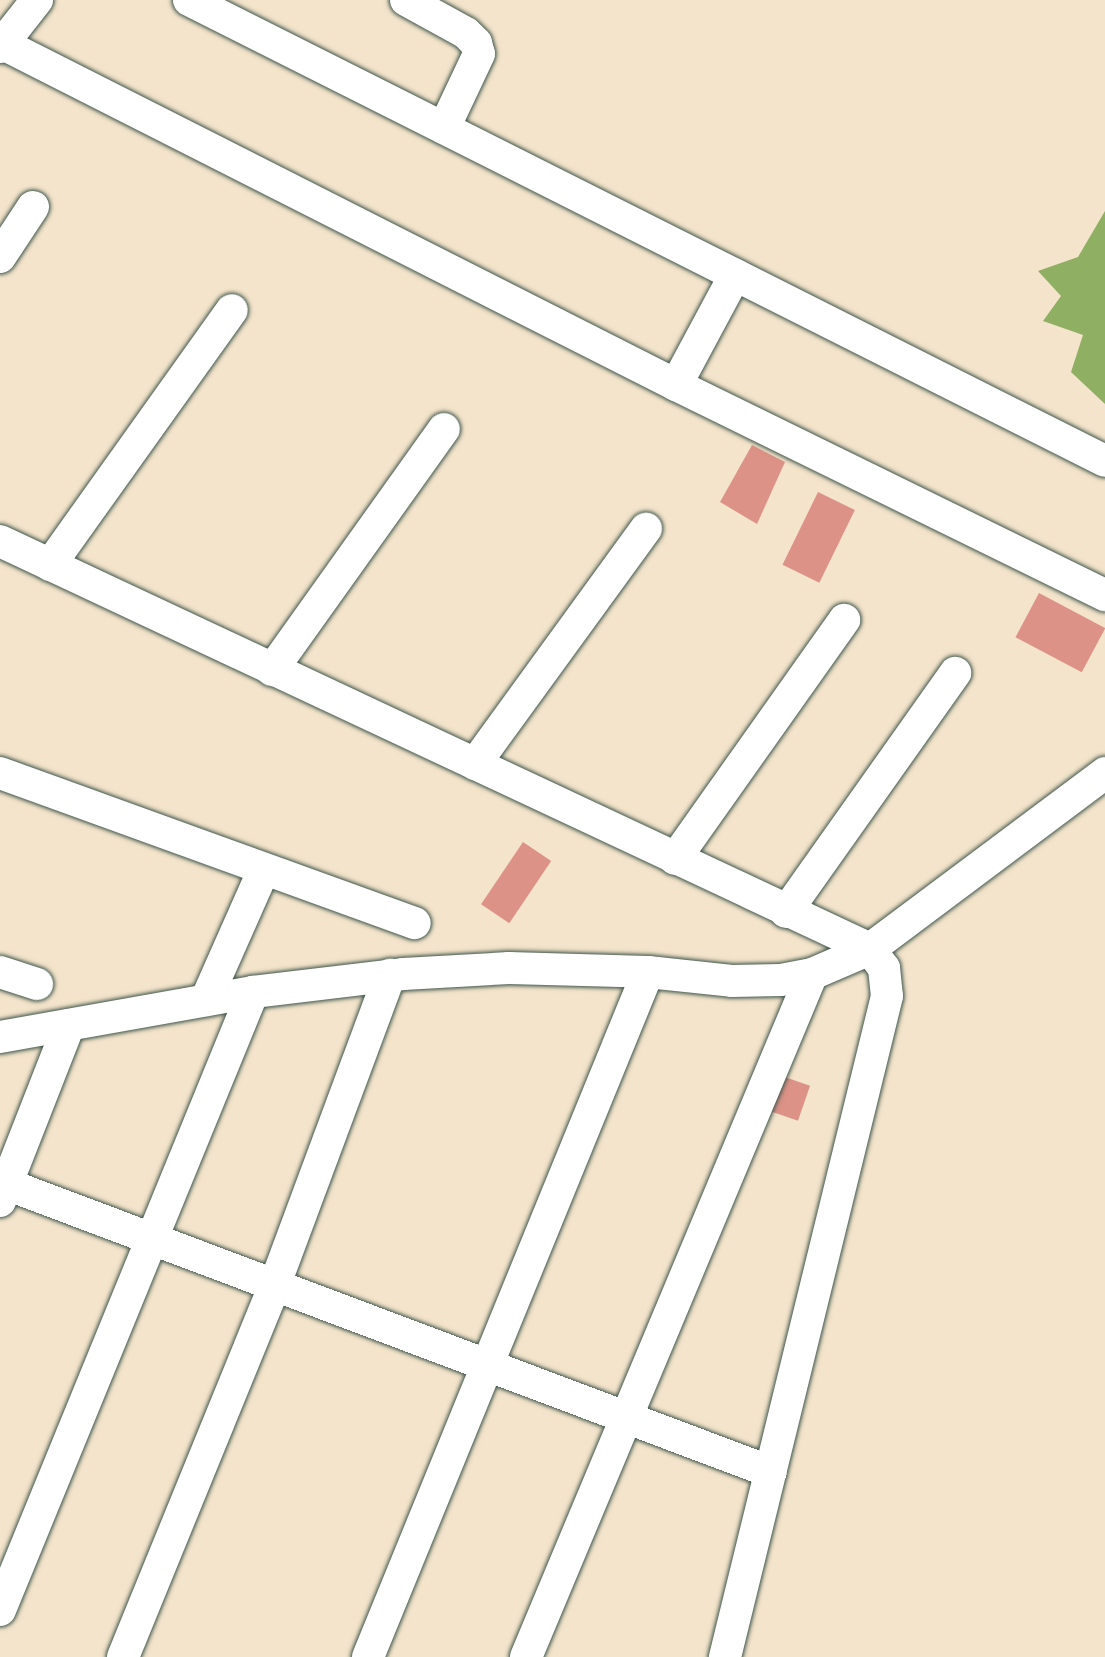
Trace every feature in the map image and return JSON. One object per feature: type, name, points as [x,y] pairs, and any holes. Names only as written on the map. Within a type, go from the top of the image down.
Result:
[{"type":"street","points":[[37,0],[1,46],[676,385],[1105,596]]},
{"type":"street","points":[[188,0],[1105,461]]},
{"type":"street","points":[[406,0],[466,33],[476,43],[479,54],[476,66],[444,128]]},
{"type":"street","points":[[0,257],[33,207]]},
{"type":"street","points":[[676,385],[735,275]]},
{"type":"street","points":[[50,565],[232,310]]},
{"type":"street","points":[[272,670],[444,429]]},
{"type":"street","points":[[475,764],[646,529]]},
{"type":"street","points":[[0,541],[786,912],[870,948],[884,968],[887,996],[724,1657]]},
{"type":"street","points":[[675,859],[844,620]]},
{"type":"street","points":[[786,912],[955,673]]},
{"type":"street","points":[[0,773],[415,923]]},
{"type":"street","points":[[0,1037],[253,992],[390,975],[509,968],[648,972],[732,981],[781,980],[812,974],[870,948],[1105,773]]},
{"type":"street","points":[[206,1000],[264,869]]},
{"type":"street","points":[[0,972],[37,984]]},
{"type":"street","points":[[368,1657],[648,972]]},
{"type":"street","points":[[526,1657],[812,974]]},
{"type":"street","points":[[122,1657],[275,1284],[390,975]]},
{"type":"street","points":[[0,1610],[253,992]]},
{"type":"street","points":[[69,1025],[3,1193],[152,1239],[626,1415],[771,1472]]},
{"type":"green space","points":[[1105,211],[1105,404],[1071,372],[1083,335],[1043,321],[1061,296],[1038,271],[1078,257]]},
{"type":"building","points":[[752,445],[785,462],[757,524],[720,502]]},
{"type":"building","points":[[818,492],[855,510],[819,583],[782,565]]},
{"type":"building","points":[[1039,593],[1105,628],[1082,672],[1016,637]]},
{"type":"building","points":[[523,842],[551,861],[509,923],[481,904]]},
{"type":"building","points":[[776,1074],[810,1086],[798,1121],[764,1109]]}]
